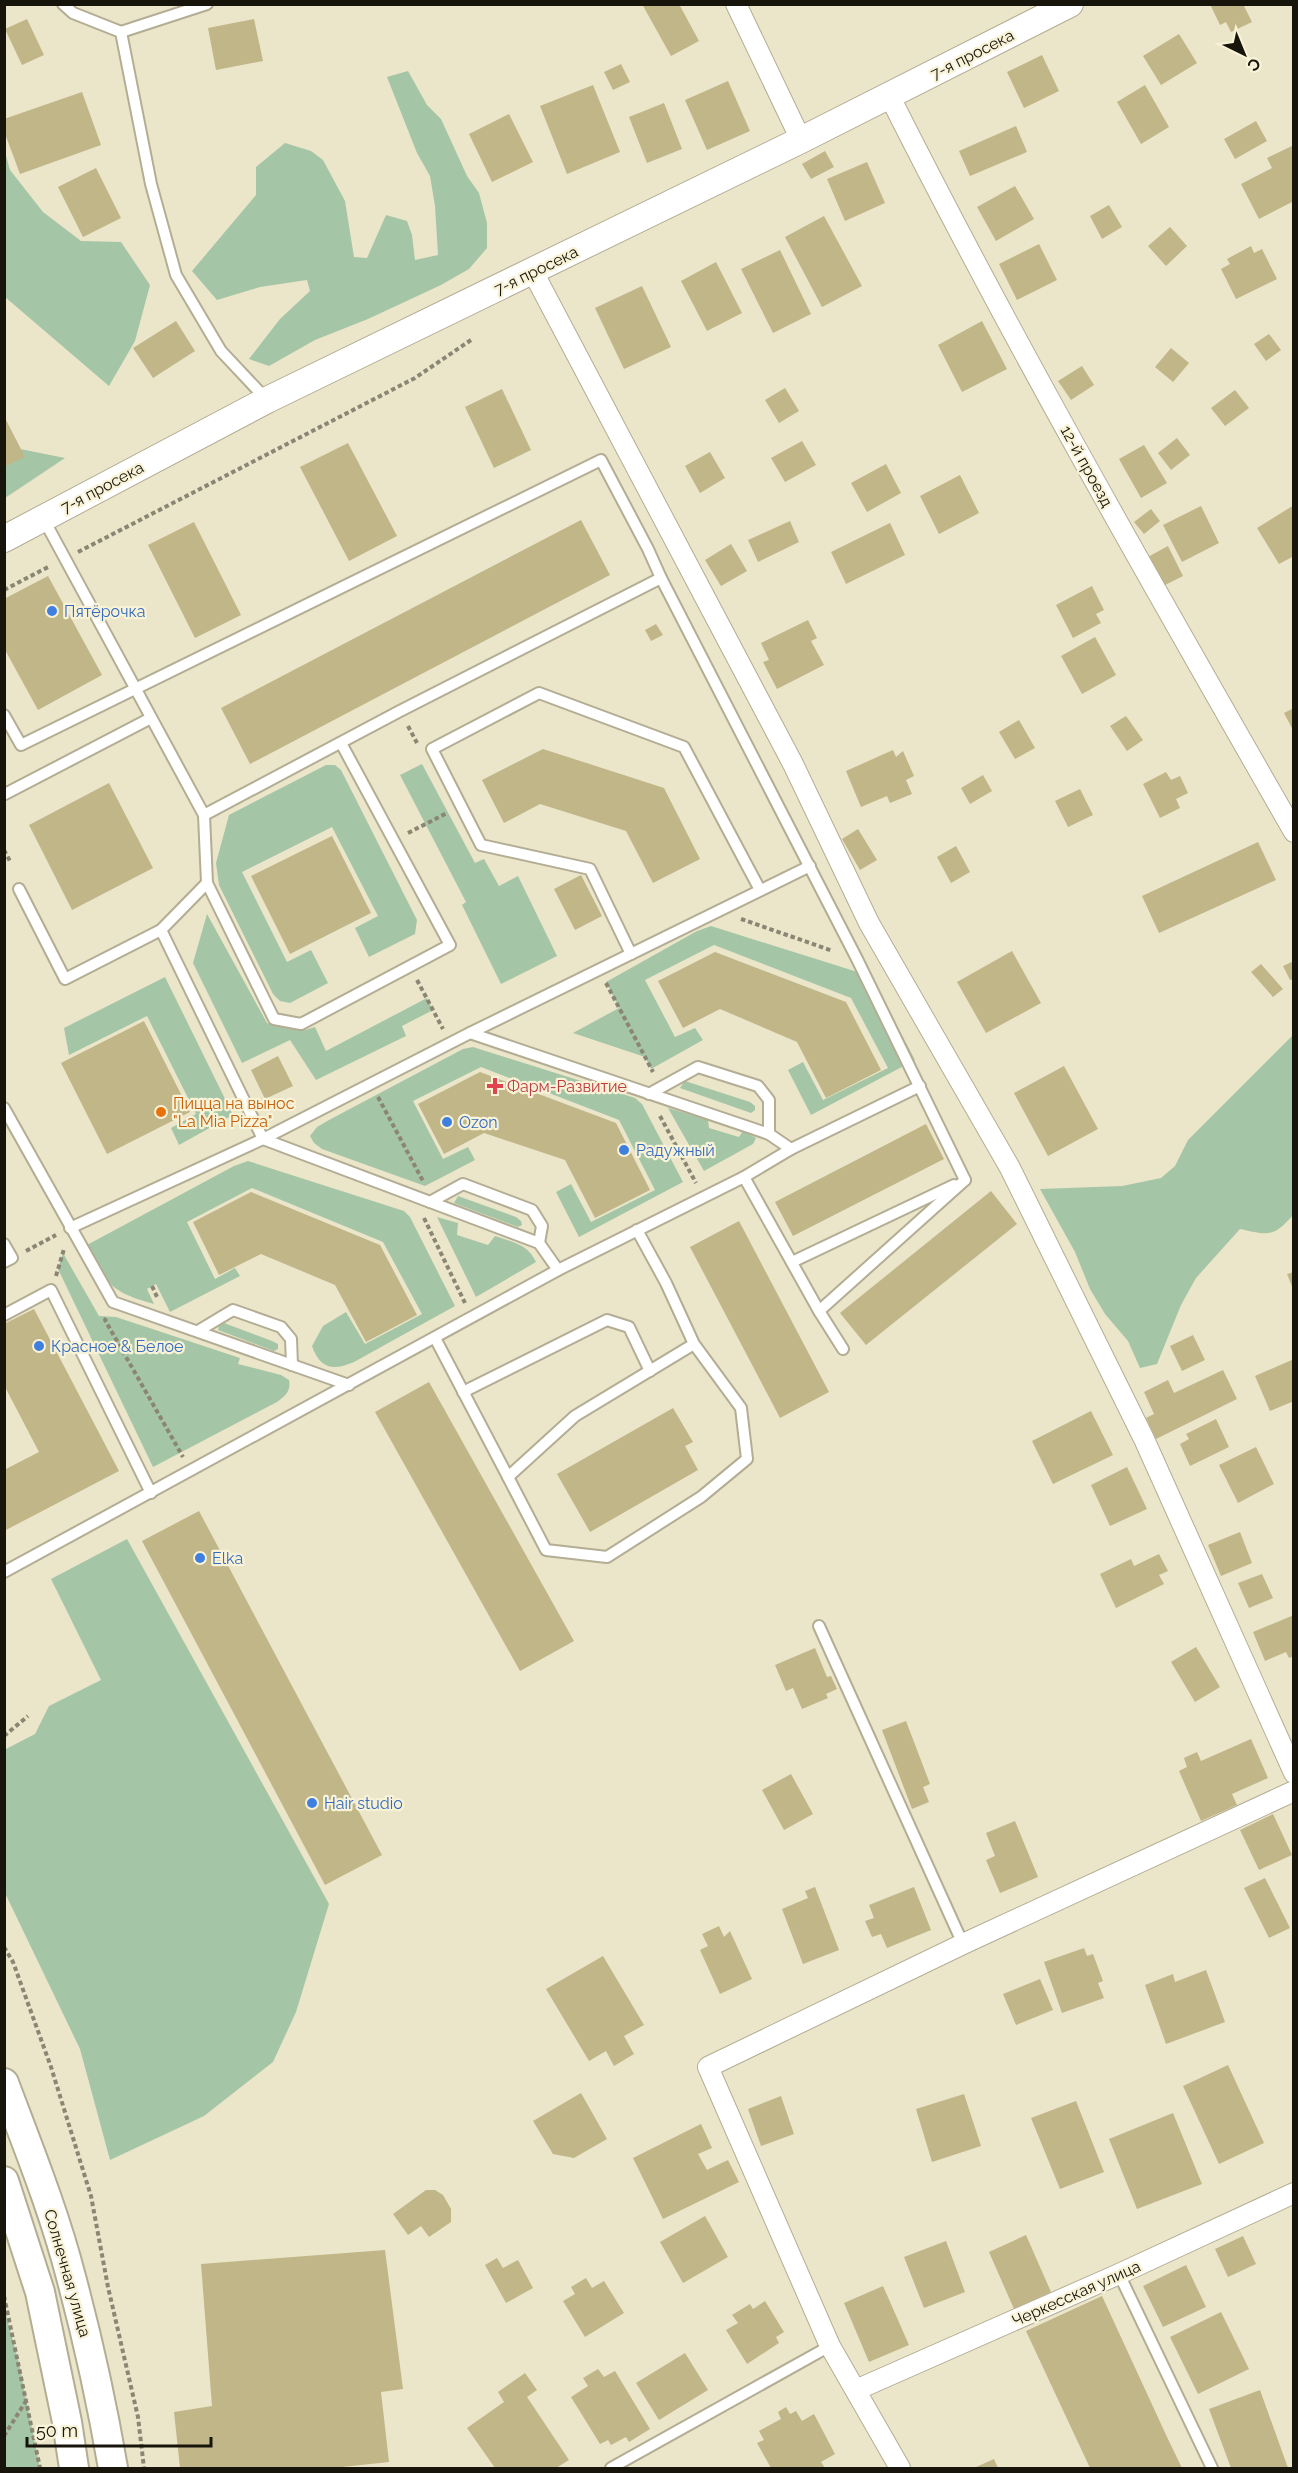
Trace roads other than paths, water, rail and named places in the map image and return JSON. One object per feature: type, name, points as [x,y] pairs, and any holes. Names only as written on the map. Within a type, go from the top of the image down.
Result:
[{"type":"main road","name":"Солнечная улица","points":[[4,2083],[41,2182],[71,2276],[103,2408],[113,2469]]},
{"type":"main road","name":"Солнечная улица","points":[[4,2181],[40,2292],[67,2422],[74,2469]]},
{"type":"street","points":[[736,4],[801,140]]},
{"type":"street","name":"7-я просека","points":[[4,539],[267,400],[801,140],[1070,4]]},
{"type":"street","name":"12-й проезд","points":[[890,95],[948,213],[1149,578],[1293,832]]},
{"type":"street","points":[[533,272],[793,764],[869,923],[1015,1178],[1144,1439],[1293,1773]]},
{"type":"street","points":[[900,2469],[830,2346],[708,2067],[963,1944],[1293,1791]]},
{"type":"street","name":"Черкесская улица","points":[[856,2390],[1119,2274],[1293,2193]]},
{"type":"lane","points":[[63,4],[73,13],[121,32],[207,4]]},
{"type":"lane","points":[[121,32],[151,184],[176,275],[221,351],[267,400]]},
{"type":"lane","points":[[4,714],[21,745],[601,460],[810,866],[966,1180]]},
{"type":"lane","points":[[44,518],[204,815],[207,883],[274,1019],[301,1024],[450,945],[341,743]]},
{"type":"lane","points":[[204,815],[400,711],[661,578]]},
{"type":"lane","points":[[631,954],[590,869],[481,845],[432,749],[539,693],[684,747],[760,890]]},
{"type":"lane","points":[[5,794],[151,718]]},
{"type":"lane","points":[[70,1228],[263,1138],[470,1033],[810,866]]},
{"type":"lane","points":[[19,890],[65,979],[161,930],[207,883]]},
{"type":"lane","points":[[161,930],[263,1138],[539,1243],[558,1270]]},
{"type":"lane","points":[[470,1033],[769,1134],[791,1149]]},
{"type":"lane","points":[[649,1094],[698,1067],[758,1086],[770,1100],[769,1134]]},
{"type":"lane","points":[[4,1572],[558,1270],[744,1177],[791,1149],[920,1086]]},
{"type":"lane","points":[[4,1108],[113,1302],[349,1385]]},
{"type":"lane","points":[[744,1177],[819,1311],[843,1349]]},
{"type":"lane","points":[[792,1262],[966,1180]]},
{"type":"lane","points":[[819,1311],[966,1180]]},
{"type":"lane","points":[[431,1201],[463,1184],[532,1210],[542,1226],[539,1243]]},
{"type":"lane","points":[[435,1338],[546,1550],[608,1557],[702,1497],[747,1459],[741,1408],[694,1344],[638,1230]]},
{"type":"lane","points":[[4,1244],[8,1260]]},
{"type":"lane","points":[[4,1315],[51,1290],[151,1493]]},
{"type":"lane","points":[[198,1331],[233,1310],[281,1327],[291,1339],[292,1365]]},
{"type":"lane","points":[[463,1392],[607,1320],[629,1327],[650,1371]]},
{"type":"lane","points":[[508,1477],[575,1416],[694,1344]]},
{"type":"lane","points":[[819,1626],[963,1944]]},
{"type":"lane","points":[[1119,2274],[1212,2469]]},
{"type":"lane","points":[[611,2469],[830,2346]]},
{"type":"place","name":"Пятёрочка","points":[[52,611]]},
{"type":"place","name":"Фарм-Развитие","points":[[495,1086]]},
{"type":"place","name":"Пицца на вынос \"La Mia Pizza\"","points":[[161,1112]]},
{"type":"place","name":"Ozon","points":[[447,1122]]},
{"type":"place","name":"Радужный","points":[[624,1150]]},
{"type":"place","name":"Красное & Белое","points":[[39,1346]]},
{"type":"place","name":"Elka","points":[[200,1558]]},
{"type":"place","name":"Hair studio","points":[[312,1803]]}]
